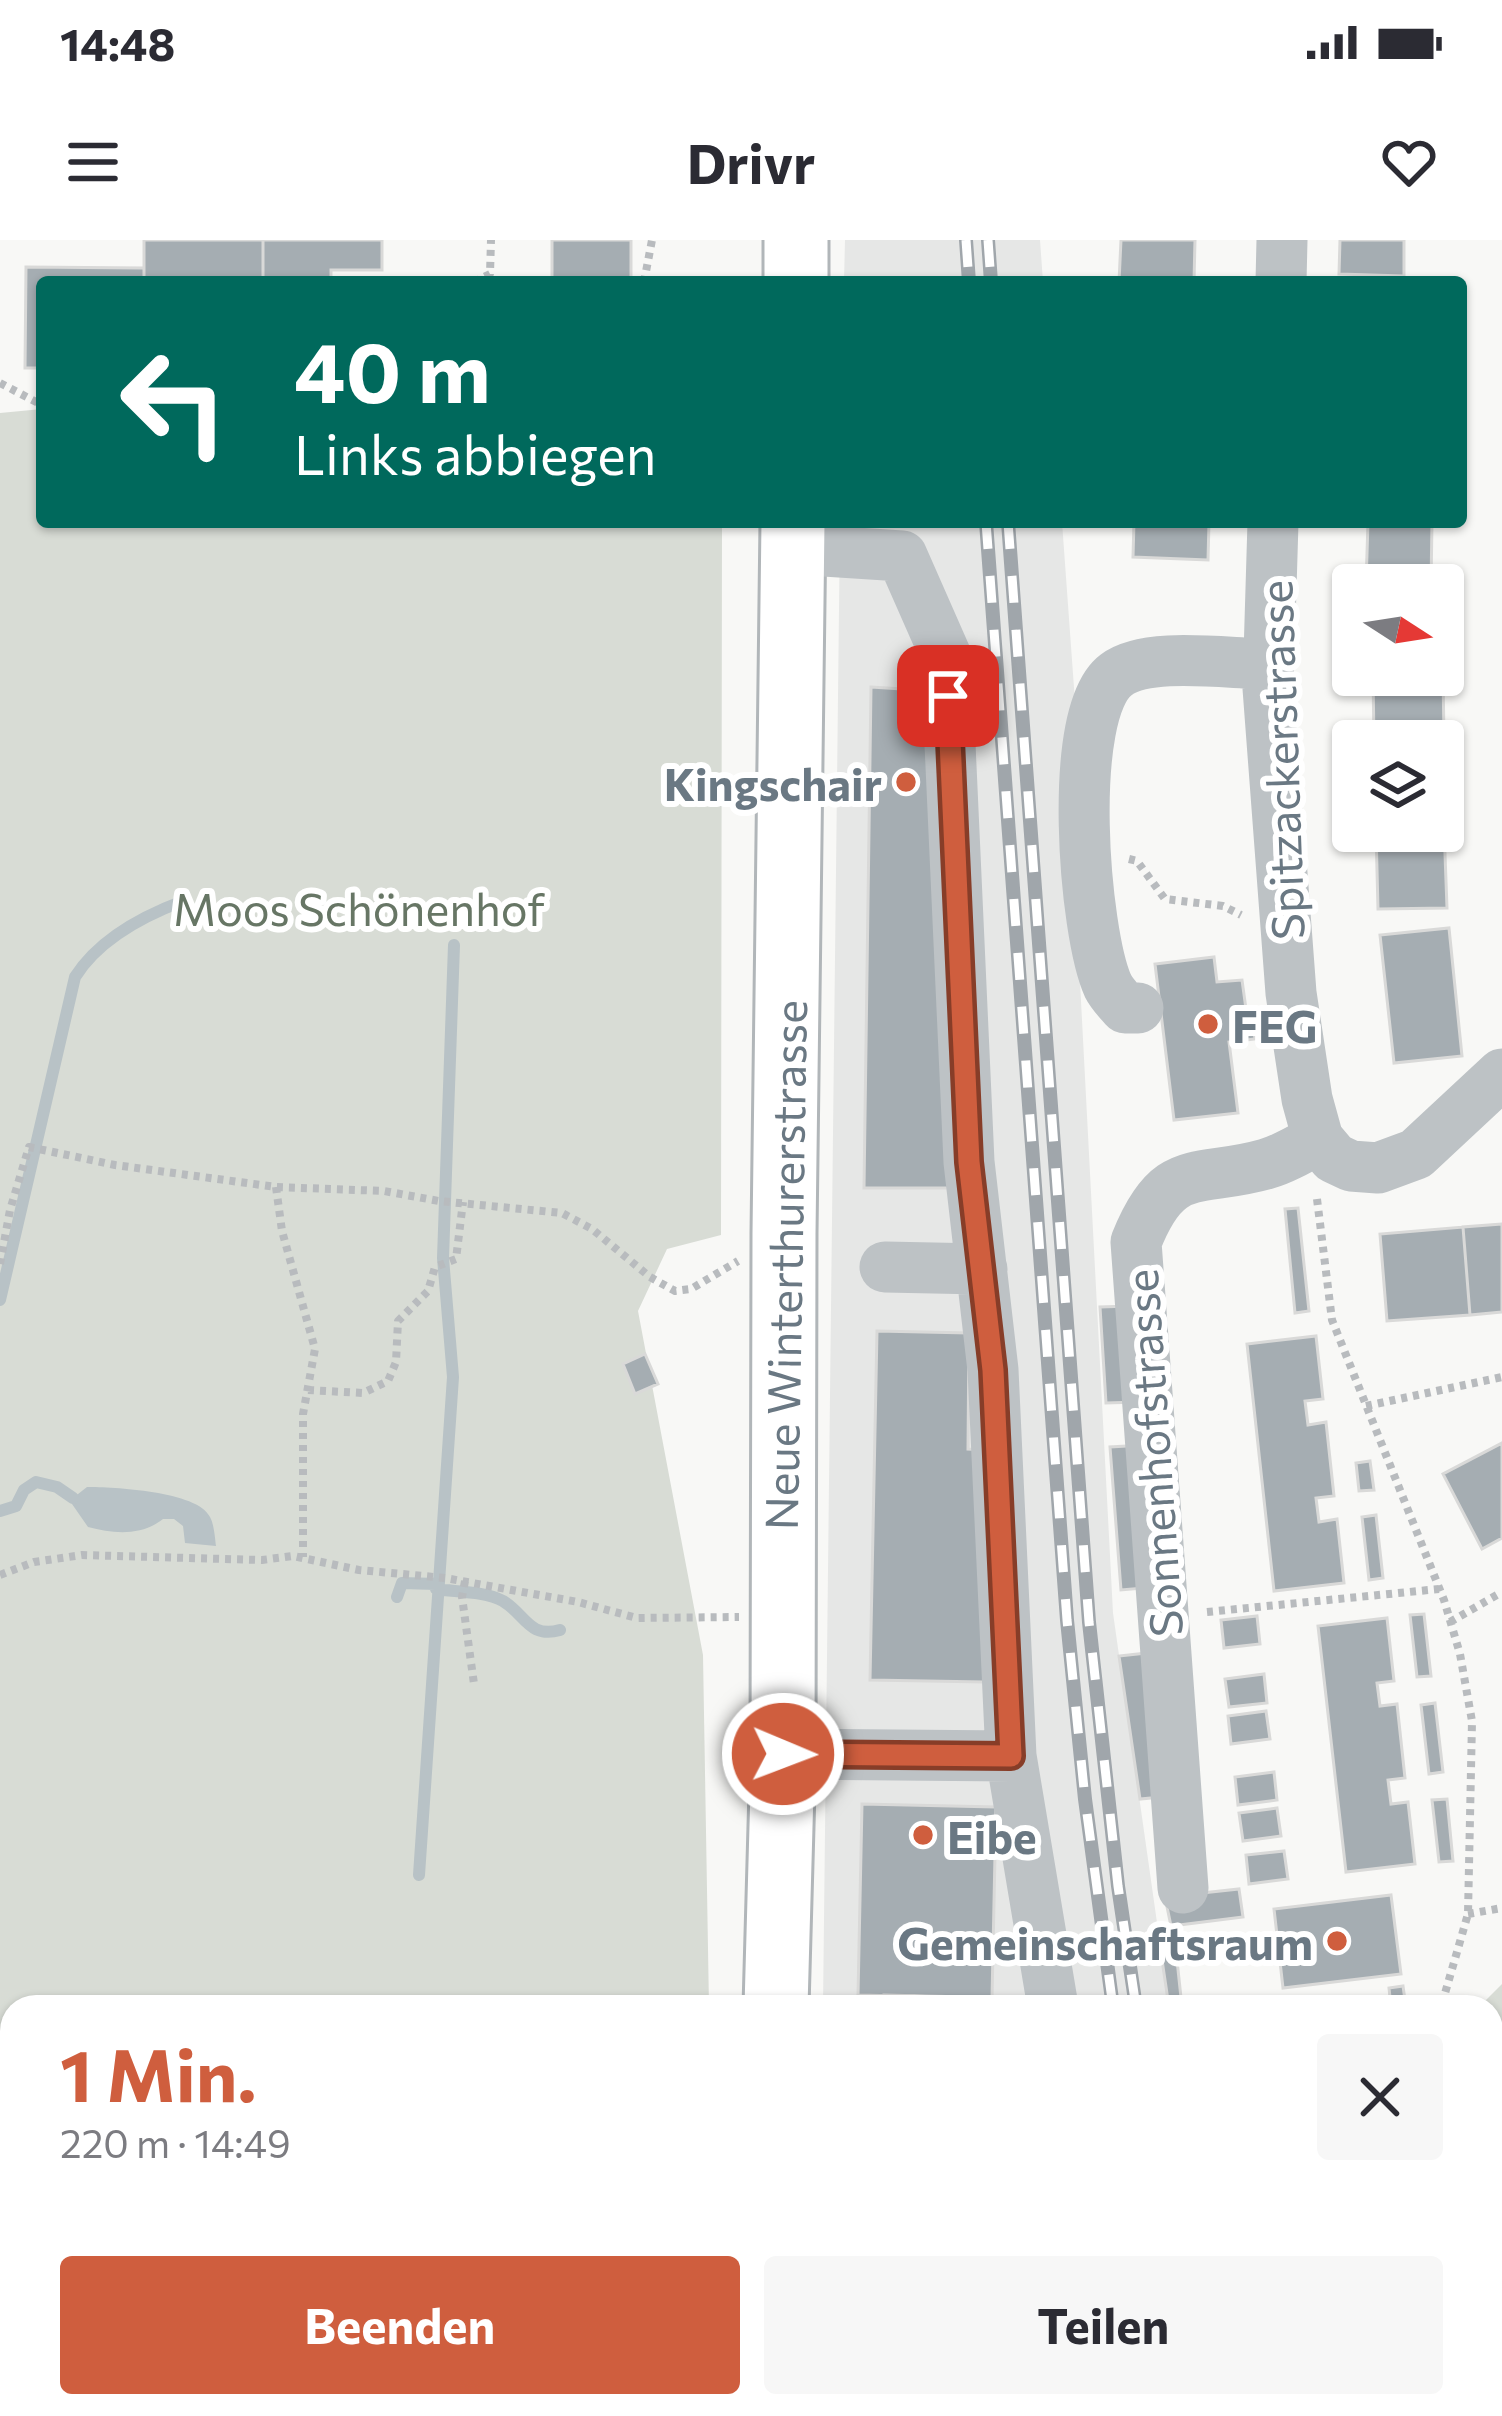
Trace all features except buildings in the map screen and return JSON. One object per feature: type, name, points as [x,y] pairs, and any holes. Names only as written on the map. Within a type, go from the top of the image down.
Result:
[{"type":"main road","points":[[796,240],[796,276]]},
{"type":"main road","name":"Neue Winterthurerstrasse","points":[[776,1995],[783,1754],[793,535]]},
{"type":"street","points":[[1281,276],[1282,240]]},
{"type":"street","name":"Spitzackerstrasse","points":[[1273,528],[1269,664],[1291,994],[1318,1139]]},
{"type":"street","points":[[793,535],[902,556],[946,656],[969,1162],[993,1370],[1011,1756],[1051,1995]]},
{"type":"street","points":[[1138,1008],[1125,1008],[1110,991],[1100,965],[1086,888],[1086,776],[1095,706],[1114,676],[1146,662],[1269,664]]},
{"type":"street","points":[[1318,1139],[1334,1157],[1351,1166],[1378,1168],[1416,1154],[1502,1074]]},
{"type":"street","name":"Sonnenhofstrasse","points":[[1183,1888],[1136,1242],[1150,1207],[1188,1176],[1265,1164],[1318,1139]]},
{"type":"street","points":[[885,1267],[982,1269]]},
{"type":"street","points":[[783,1754],[1011,1756]]},
{"type":"path","points":[[491,240],[493,276]]},
{"type":"path","points":[[645,276],[652,240]]},
{"type":"path","points":[[0,383],[36,402]]},
{"type":"path","points":[[1195,904],[1222,906],[1250,917]]},
{"type":"path","points":[[0,1264],[29,1148],[275,1187],[384,1191],[444,1202],[549,1210],[574,1218],[659,1284],[683,1292],[784,1234]]},
{"type":"path","points":[[275,1187],[282,1231],[315,1349],[303,1414],[302,1557]]},
{"type":"path","points":[[1320,1190],[1316,1198],[1332,1320],[1439,1589],[1472,1720],[1468,1914],[1444,1995]]},
{"type":"path","points":[[308,1390],[363,1393],[388,1381],[396,1362],[398,1321],[425,1294],[433,1271],[457,1259],[463,1202]]},
{"type":"path","points":[[1366,1406],[1502,1376]]},
{"type":"path","points":[[0,1575],[34,1562],[82,1555],[302,1557],[359,1570],[445,1578],[463,1590],[578,1602],[637,1618],[740,1617]]},
{"type":"path","points":[[1164,1616],[1439,1589]]},
{"type":"path","points":[[463,1590],[474,1684]]},
{"type":"path","points":[[1450,1622],[1502,1592]]},
{"type":"path","points":[[1468,1914],[1502,1908]]},
{"type":"shaded area","points":[[845,240],[1040,240],[1043,276],[844,276]]},
{"type":"shaded area","points":[[840,528],[1062,528],[1077,729],[1067,733],[1113,1613],[1167,1995],[823,1995]]},
{"type":"shaded area","points":[[87,1487],[153,1492],[189,1501],[210,1517],[216,1546],[185,1543],[183,1526],[174,1519],[127,1532],[88,1527],[72,1504]]},
{"type":"green space","name":"Moos Schönenhof","points":[[36,410],[36,528],[722,528],[721,1235],[667,1249],[638,1311],[703,1655],[709,1995],[0,1995],[0,413]]},
{"type":"waterway","points":[[0,1300],[75,977],[96,951],[123,930],[183,901]]},
{"type":"waterway","points":[[419,1875],[453,1377],[443,1258],[454,945]]},
{"type":"waterway","points":[[0,1511],[16,1506],[24,1490],[36,1482],[57,1487],[73,1498]]},
{"type":"waterway","points":[[397,1597],[402,1583],[436,1584]]},
{"type":"waterway","points":[[436,1589],[496,1598],[534,1628],[560,1630]]},
{"type":"railway","points":[[966,240],[969,276]]},
{"type":"railway","points":[[988,240],[991,276]]},
{"type":"railway","points":[[986,528],[1067,1620],[1111,1995]]},
{"type":"railway","points":[[1008,528],[1089,1622],[1134,1995]]},
{"type":"place","name":"Kingschair","points":[[906,782]]},
{"type":"place","name":"FEG","points":[[1208,1024]]},
{"type":"place","name":"Eibe","points":[[923,1835]]},
{"type":"place","name":"Gemeinschaftsraum","points":[[1337,1941]]},
{"type":"route","points":[[783,1754],[1011,1756],[993,1370],[969,1162],[948,696]]}]
